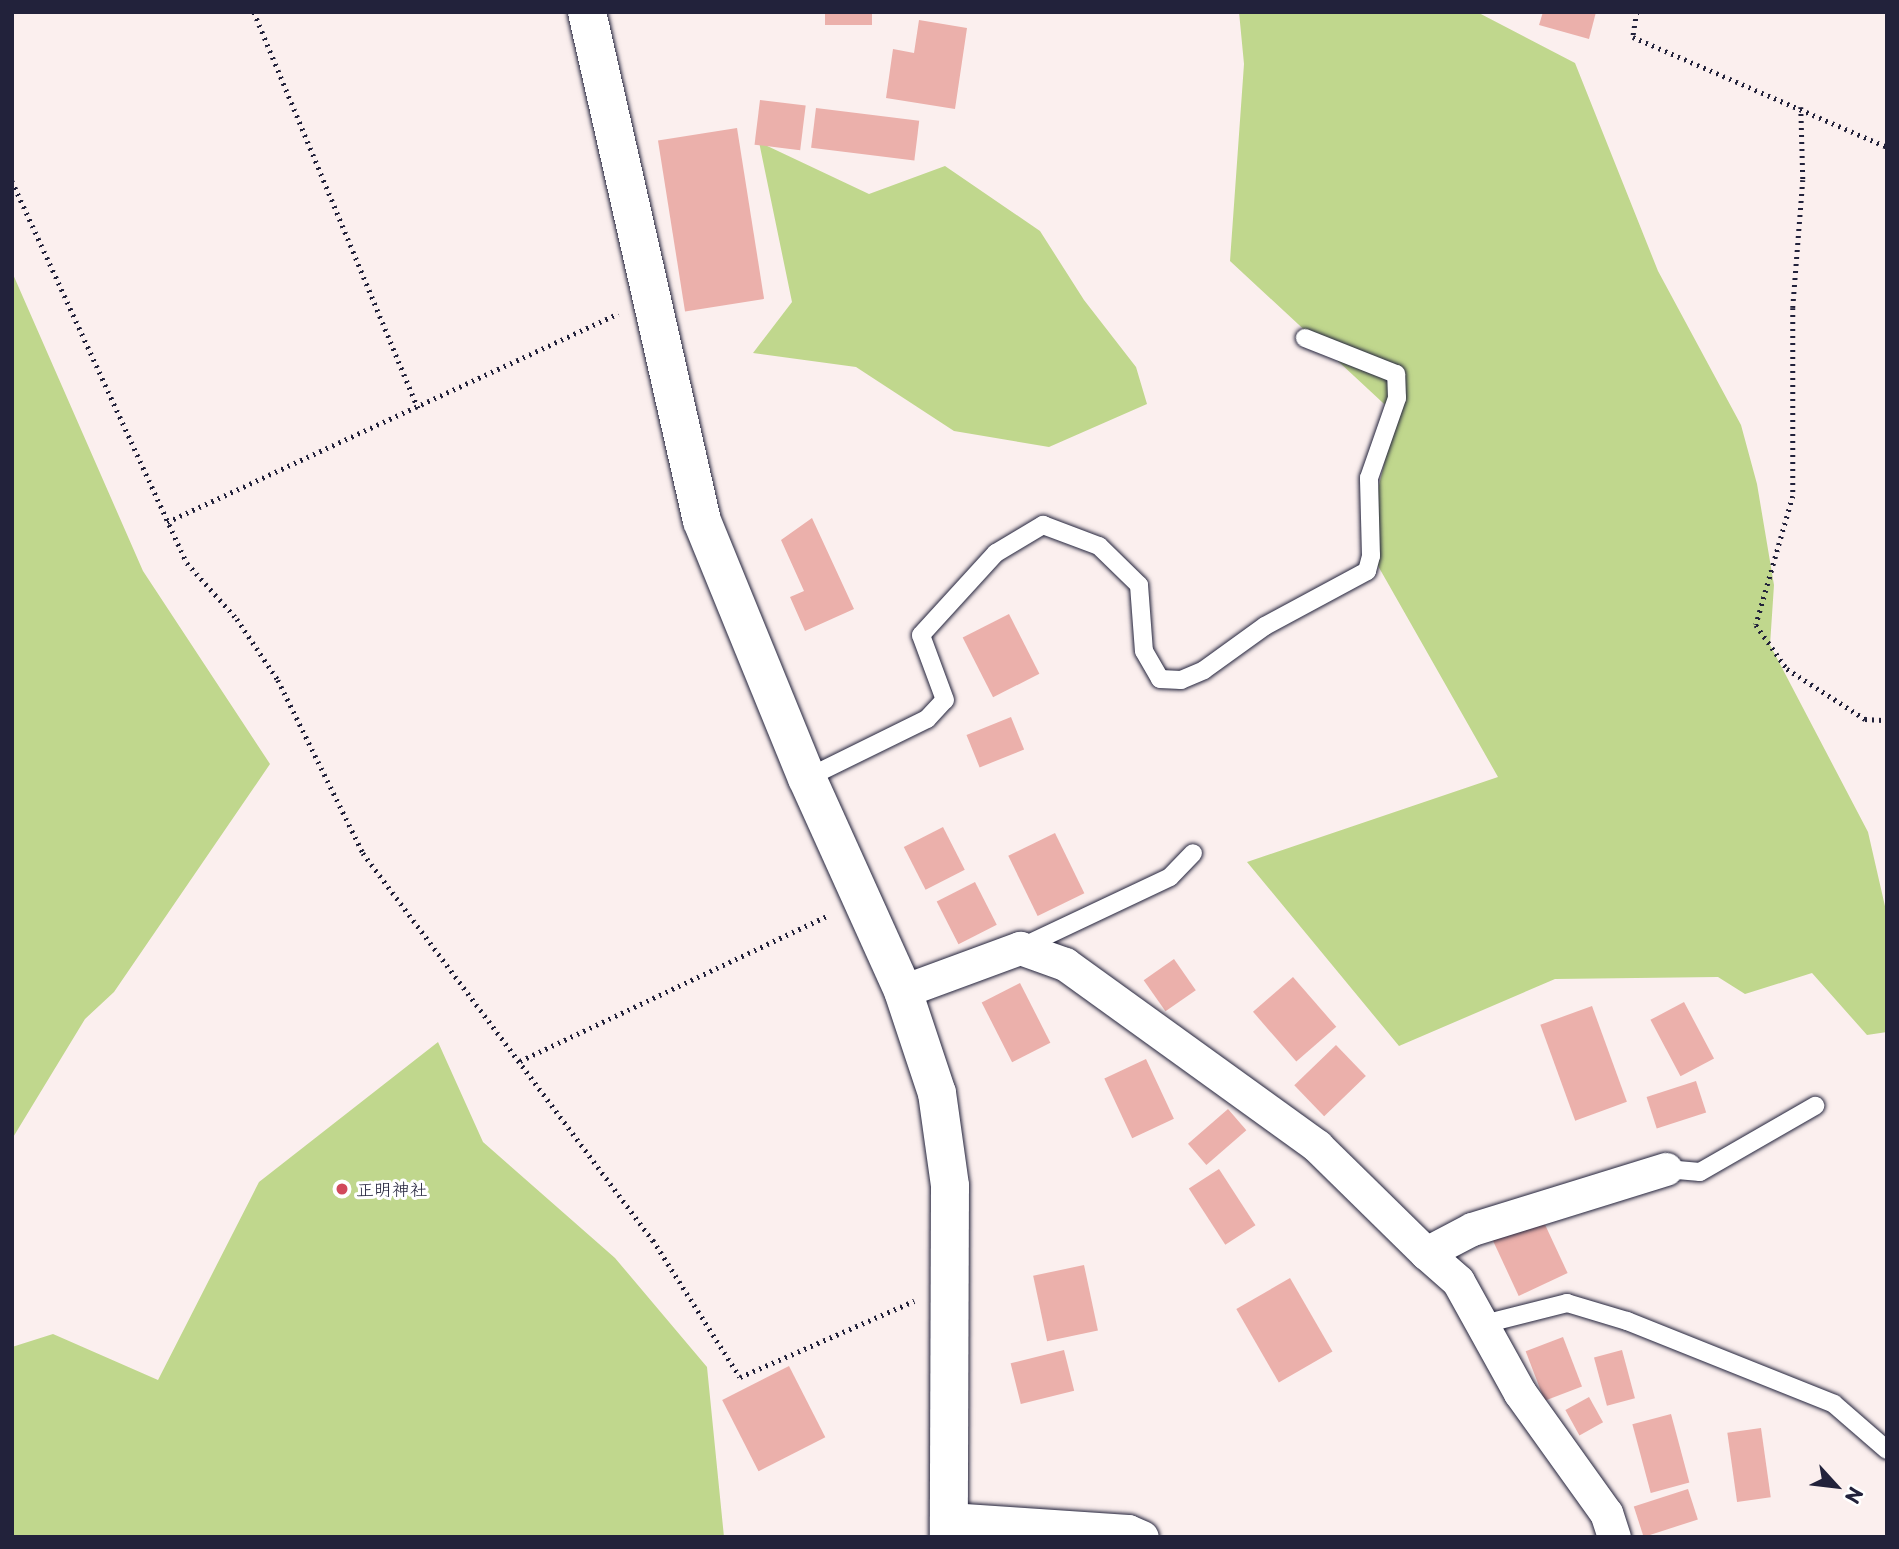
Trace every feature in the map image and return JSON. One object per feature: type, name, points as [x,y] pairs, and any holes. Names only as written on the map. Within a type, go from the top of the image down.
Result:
[{"type":"street","points":[[587,12],[702,521],[807,778],[903,991],[937,1093],[950,1186],[949,1528],[1128,1531],[1142,1537]]},
{"type":"street","points":[[903,991],[1020,948],[1065,964],[1317,1146],[1458,1281],[1520,1393],[1606,1513],[1614,1537]]},
{"type":"street","points":[[1426,1253],[1472,1228],[1665,1169]]},
{"type":"lane","points":[[807,778],[927,719],[944,700],[921,635],[996,553],[1043,525],[1099,546],[1139,585],[1144,651],[1160,679],[1181,680],[1204,670],[1265,626],[1367,571],[1371,556],[1369,478],[1397,398],[1396,374],[1305,338]]},
{"type":"lane","points":[[1020,948],[1170,877],[1194,853]]},
{"type":"lane","points":[[1665,1169],[1700,1172],[1815,1106]]},
{"type":"lane","points":[[1480,1325],[1567,1303],[1627,1321],[1834,1404],[1887,1450]]},
{"type":"path","points":[[254,12],[418,408]]},
{"type":"path","points":[[1637,12],[1633,37],[1801,107],[1887,147]]},
{"type":"path","points":[[1801,107],[1803,180],[1793,308],[1793,496],[1756,625],[1787,669],[1865,719],[1887,720]]},
{"type":"path","points":[[12,181],[187,563],[237,620],[278,680],[363,853],[653,1240],[740,1377],[950,1285]]},
{"type":"path","points":[[167,522],[653,298]]},
{"type":"path","points":[[520,1061],[863,900]]},
{"type":"green space","points":[[1239,12],[1477,12],[1575,63],[1658,271],[1741,425],[1757,484],[1774,585],[1770,645],[1868,832],[1887,915],[1887,1032],[1867,1035],[1812,973],[1745,994],[1718,977],[1555,979],[1399,1046],[1247,862],[1498,777],[1365,543],[1396,415],[1230,261],[1244,64]]},
{"type":"green space","points":[[759,142],[869,194],[945,166],[1040,231],[1084,300],[1136,367],[1147,404],[1049,447],[954,431],[856,367],[753,353],[792,302]]},
{"type":"green space","points":[[12,272],[143,571],[270,764],[114,992],[85,1019],[12,1139]]},
{"type":"green space","points":[[438,1042],[483,1142],[615,1258],[707,1367],[724,1537],[12,1537],[12,1347],[53,1334],[158,1380],[259,1182]]},
{"type":"building","points":[[825,12],[872,12],[872,25],[825,25]]},
{"type":"building","points":[[1543,12],[1596,12],[1589,39],[1539,25]]},
{"type":"building","points":[[919,20],[967,28],[955,109],[886,98],[893,49],[914,53]]},
{"type":"building","points":[[760,100],[806,106],[800,150],[755,145]]},
{"type":"building","points":[[816,108],[919,121],[914,160],[811,148]]},
{"type":"building","points":[[737,128],[764,299],[685,311],[658,141]]},
{"type":"building","points":[[812,518],[854,609],[805,631],[790,597],[804,591],[781,540]]},
{"type":"building","points":[[1009,614],[1039,674],[993,697],[963,638]]},
{"type":"building","points":[[1011,717],[1024,749],[980,767],[966,735]]},
{"type":"building","points":[[943,827],[965,870],[926,890],[904,847]]},
{"type":"building","points":[[1055,833],[1084,893],[1038,916],[1008,856]]},
{"type":"building","points":[[975,882],[997,925],[958,944],[937,902]]},
{"type":"building","points":[[1174,959],[1196,990],[1165,1011],[1144,980]]},
{"type":"building","points":[[1293,977],[1336,1027],[1296,1062],[1253,1012]]},
{"type":"building","points":[[1020,983],[1050,1043],[1012,1062],[982,1003]]},
{"type":"building","points":[[1684,1002],[1714,1059],[1680,1076],[1650,1020]]},
{"type":"building","points":[[1592,1006],[1627,1102],[1575,1121],[1540,1025]]},
{"type":"building","points":[[1336,1045],[1366,1076],[1324,1116],[1294,1085]]},
{"type":"building","points":[[1146,1059],[1174,1119],[1132,1138],[1104,1078]]},
{"type":"building","points":[[1696,1081],[1706,1112],[1657,1128],[1647,1097]]},
{"type":"building","points":[[1228,1109],[1246,1130],[1206,1165],[1188,1144]]},
{"type":"building","points":[[1219,1169],[1255,1225],[1225,1245],[1189,1189]]},
{"type":"building","points":[[1541,1216],[1568,1273],[1519,1296],[1492,1239]]},
{"type":"building","points":[[1084,1265],[1098,1331],[1047,1341],[1033,1276]]},
{"type":"building","points":[[1290,1278],[1332,1352],[1279,1383],[1236,1309]]},
{"type":"building","points":[[1563,1337],[1582,1386],[1545,1401],[1526,1351]]},
{"type":"building","points":[[1064,1350],[1074,1391],[1021,1404],[1011,1363]]},
{"type":"building","points":[[1622,1350],[1635,1398],[1607,1406],[1594,1358]]},
{"type":"building","points":[[789,1366],[825,1437],[758,1471],[722,1400]]},
{"type":"building","points":[[1589,1397],[1603,1422],[1579,1435],[1565,1410]]},
{"type":"building","points":[[1671,1414],[1689,1483],[1651,1493],[1632,1424]]},
{"type":"building","points":[[1761,1428],[1771,1497],[1737,1502],[1727,1433]]},
{"type":"building","points":[[1688,1489],[1698,1519],[1644,1537],[1634,1507]]},
{"type":"place","name":"正明神社","points":[[342,1189]]}]
